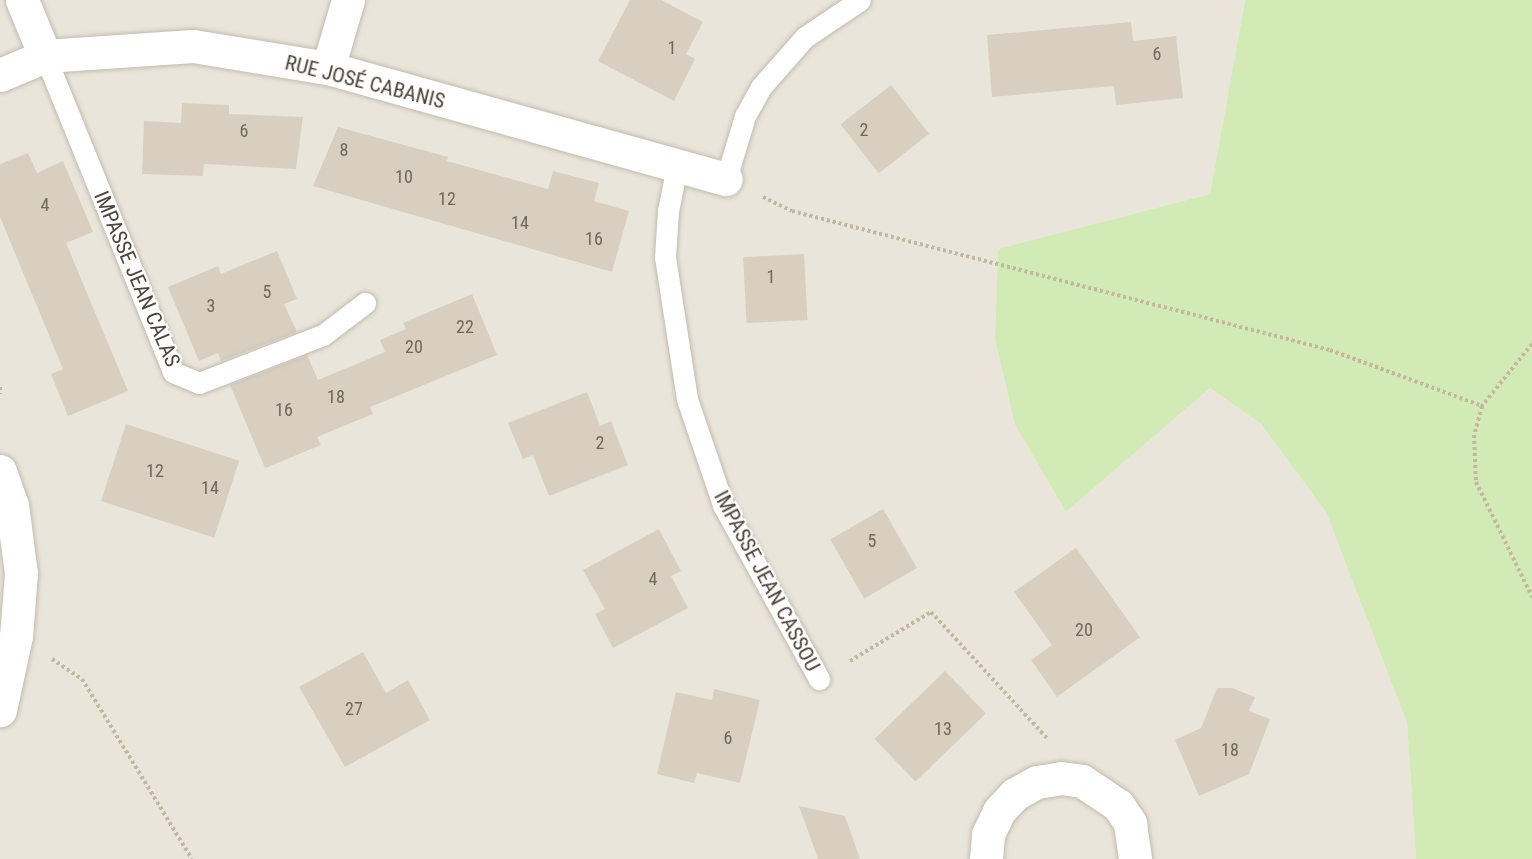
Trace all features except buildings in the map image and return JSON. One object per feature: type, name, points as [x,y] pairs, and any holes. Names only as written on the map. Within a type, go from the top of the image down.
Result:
[{"type":"street","points":[[22,0],[45,56]]},
{"type":"street","points":[[328,68],[348,0]]},
{"type":"street","name":"RUE JOSÉ CABANIS","points":[[0,75],[45,56],[193,46],[328,68],[726,179]]},
{"type":"street","points":[[0,471],[12,505],[21,573],[16,636],[0,710]]},
{"type":"street","points":[[986,859],[988,834],[999,811],[1015,794],[1037,782],[1061,778],[1082,781],[1118,805],[1130,823],[1135,859]]},
{"type":"lane","points":[[726,179],[745,116],[761,87],[805,37],[860,0]]},
{"type":"lane","name":"IMPASSE JEAN CALAS","points":[[45,56],[173,372],[199,383],[323,335],[365,303]]},
{"type":"lane","name":"IMPASSE JEAN CASSOU","points":[[677,166],[668,211],[665,257],[687,399],[723,505],[819,679]]},
{"type":"path","points":[[726,179],[792,211],[1330,350],[1482,406]]},
{"type":"path","points":[[1532,344],[1482,406],[1474,435],[1476,482],[1532,597]]},
{"type":"path","points":[[0,387],[0,394]]},
{"type":"path","points":[[819,679],[932,612],[1046,735],[1061,778]]},
{"type":"path","points":[[16,636],[82,679],[192,859]]},
{"type":"shaded area","points":[[0,0],[1245,0],[1210,194],[998,249],[995,339],[1015,425],[1066,512],[1210,388],[1261,424],[1326,512],[1407,723],[1416,859],[0,859]]},
{"type":"green space","points":[[1245,0],[1532,0],[1532,859],[1416,859],[1407,723],[1326,512],[1261,424],[1210,388],[1066,512],[1015,425],[995,339],[998,249],[1210,194]]}]
